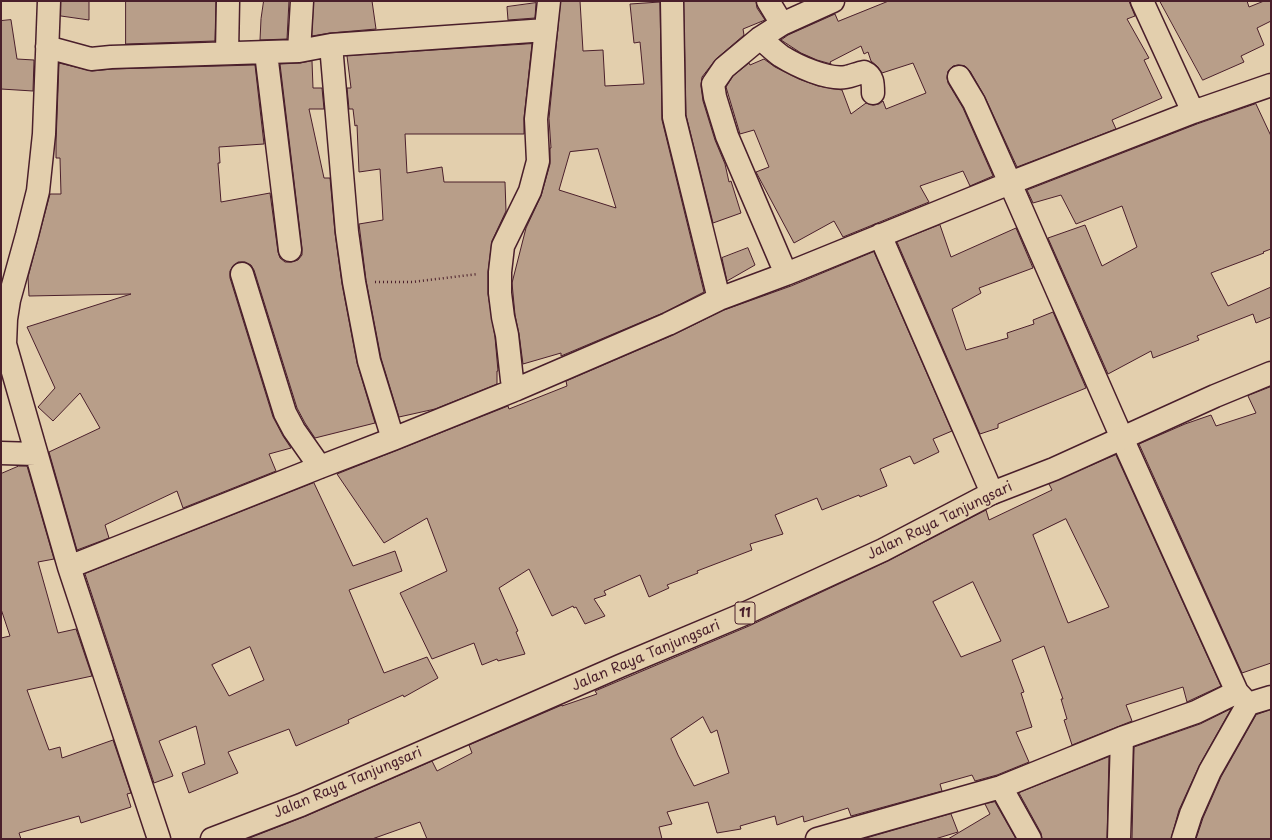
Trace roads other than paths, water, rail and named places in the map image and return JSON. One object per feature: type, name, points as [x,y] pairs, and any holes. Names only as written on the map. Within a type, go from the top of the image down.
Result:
[{"type":"main road","points":[[49,1],[44,134],[38,191],[9,274],[9,300],[6,319],[5,344],[69,567],[159,839]]},
{"type":"main road","points":[[227,53],[228,1]]},
{"type":"main road","points":[[300,51],[302,1]]},
{"type":"main road","points":[[517,389],[512,380],[500,293],[500,272],[503,246],[530,191],[538,161],[536,119],[549,1]]},
{"type":"main road","points":[[672,1],[674,117],[720,300]]},
{"type":"main road","points":[[768,1],[782,24]]},
{"type":"main road","points":[[786,274],[727,136],[715,97],[713,84],[724,68],[760,38],[782,24],[833,1]]},
{"type":"main road","points":[[1142,1],[1193,112]]},
{"type":"main road","points":[[47,47],[91,59],[111,57],[300,51],[331,45],[546,30]]},
{"type":"main road","points":[[760,38],[781,56],[823,75],[847,77],[864,72],[869,74],[873,82],[873,93]]},
{"type":"main road","points":[[331,45],[347,232],[354,282],[369,360],[393,439]]},
{"type":"main road","points":[[266,53],[290,250]]},
{"type":"main road","points":[[959,77],[974,102],[1122,438],[1242,698],[1191,814],[1183,839]]},
{"type":"main road","points":[[69,567],[517,389],[720,300],[880,235],[1193,112],[1271,85]]},
{"type":"main road","points":[[880,235],[992,493]]},
{"type":"main road","points":[[242,274],[285,413],[294,430],[320,466]]},
{"type":"main road","name":"Jalan Raya Tanjungsari","points":[[212,839],[301,805],[606,672],[744,614],[882,550],[992,493],[1054,469],[1215,396],[1271,373]]},
{"type":"main road","points":[[1,453],[36,454]]},
{"type":"main road","points":[[817,839],[850,834],[1001,787],[1122,738],[1196,712],[1242,698],[1271,696]]},
{"type":"main road","points":[[1118,839],[1122,738]]},
{"type":"main road","points":[[1001,787],[1030,839]]}]
